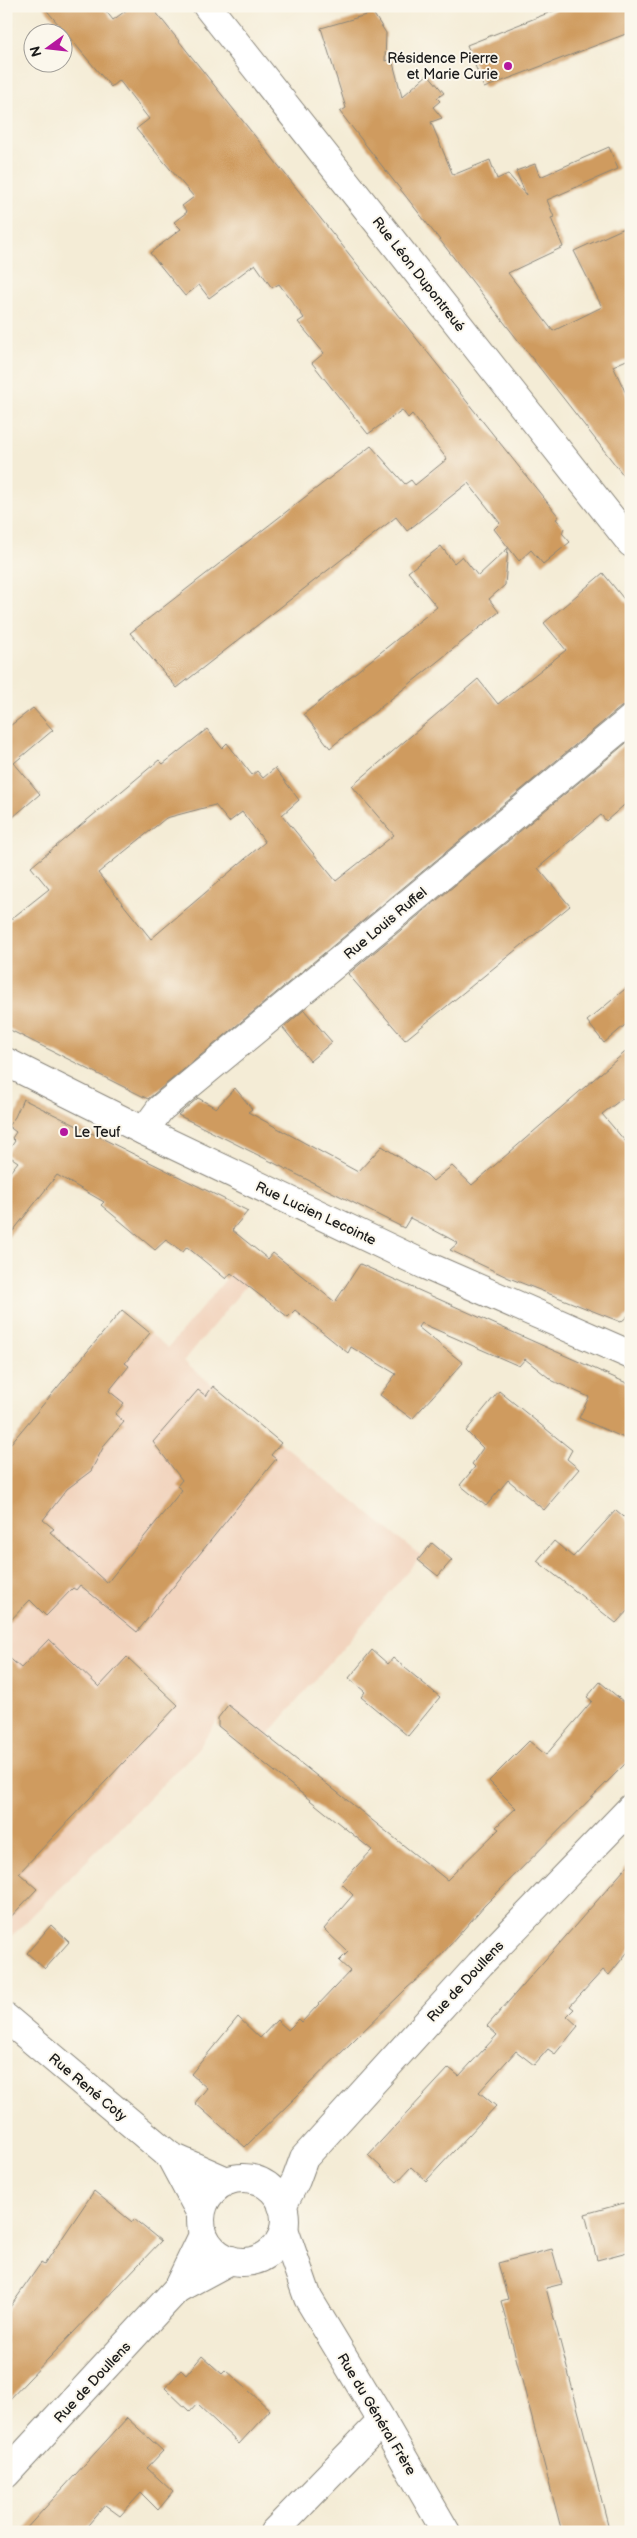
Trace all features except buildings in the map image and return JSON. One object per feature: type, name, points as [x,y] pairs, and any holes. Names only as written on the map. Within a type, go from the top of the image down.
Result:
[{"type":"street","name":"Rue Léon Dupontreué","points":[[207,6],[604,512],[631,543]]},
{"type":"street","name":"Rue Louis Ruffel","points":[[144,1131],[160,1108],[631,719]]},
{"type":"street","name":"Rue Lucien Lecointe","points":[[6,1062],[144,1131],[425,1265],[631,1355]]},
{"type":"street","name":"Rue de Doullens","points":[[283,2217],[304,2158],[480,1964],[631,1808]]},
{"type":"street","name":"Rue René Coty","points":[[6,2018],[170,2156],[227,2180]]},
{"type":"street","name":"Rue René Coty","points":[[170,2156],[202,2224]]},
{"type":"street","name":"Rue de Doullens","points":[[262,2182],[282,2168],[304,2158]]},
{"type":"street","points":[[245,2178],[262,2182],[273,2190],[283,2217],[278,2242],[268,2253],[243,2260],[219,2255],[210,2246],[202,2224],[206,2200],[215,2188],[227,2180],[245,2178]]},
{"type":"street","name":"Rue du Général Frère","points":[[283,2217],[308,2298],[446,2532]]},
{"type":"street","name":"Rue de Doullens","points":[[6,2474],[177,2289],[202,2224]]},
{"type":"street","name":"Rue de Doullens","points":[[177,2289],[243,2260]]},
{"type":"street","name":"Rue du Général Frère","points":[[243,2260],[281,2275],[308,2298]]},
{"type":"street","points":[[274,2532],[382,2421]]},
{"type":"shaded area","points":[[248,1253],[263,1265],[184,1361],[281,1443],[421,1556],[267,1736],[228,1705],[198,1749],[6,1942],[6,1525],[146,1330],[168,1348]]},
{"type":"place","name":"Résidence Pierre et Marie Curie","points":[[508,66]]},
{"type":"place","name":"Le Teuf","points":[[64,1132]]}]
